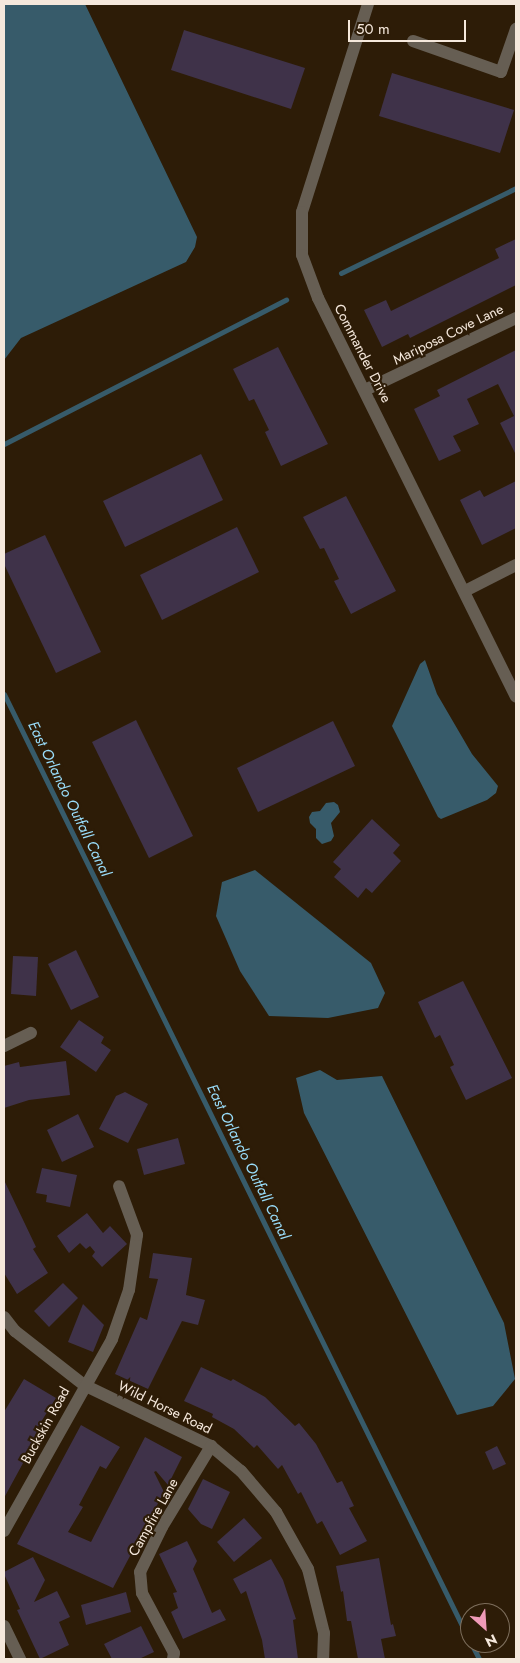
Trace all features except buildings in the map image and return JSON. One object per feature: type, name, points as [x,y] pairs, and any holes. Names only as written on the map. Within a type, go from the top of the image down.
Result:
[{"type":"street","name":"Commander Drive","points":[[368,4],[302,212],[300,236],[302,255],[308,274],[516,697]]},
{"type":"street","points":[[413,42],[502,72],[516,29]]},
{"type":"street","name":"Mariposa Cove Lane","points":[[365,390],[516,318]]},
{"type":"street","points":[[465,591],[516,565]]},
{"type":"street","points":[[4,1046],[31,1033]]},
{"type":"street","name":"Buckskin Road","points":[[4,1531],[112,1338],[129,1290],[137,1235],[119,1186]]},
{"type":"street","name":"Wild Horse Road","points":[[4,1317],[15,1331],[84,1385],[211,1446],[241,1471],[276,1512],[308,1569],[324,1634],[323,1659]]},
{"type":"street","name":"Campfire Lane","points":[[174,1659],[174,1653],[142,1593],[140,1572],[162,1527],[211,1446]]},
{"type":"street","points":[[4,1626],[20,1659]]},
{"type":"water","points":[[4,4],[85,4],[197,237],[195,247],[186,262],[21,338],[4,360]]},
{"type":"water","points":[[425,660],[437,694],[472,754],[498,786],[496,793],[487,800],[441,819],[438,817],[392,726],[420,664]]},
{"type":"water","points":[[334,802],[338,805],[340,812],[331,823],[334,836],[331,841],[322,844],[316,838],[316,829],[310,823],[309,817],[312,812],[320,811],[326,803]]},
{"type":"water","points":[[255,870],[371,963],[385,993],[378,1008],[328,1018],[269,1016],[240,971],[216,916],[222,882]]},
{"type":"water","points":[[320,1070],[337,1080],[382,1076],[504,1323],[515,1379],[493,1406],[457,1415],[304,1113],[296,1078]]},
{"type":"waterway","points":[[341,273],[516,188]]},
{"type":"waterway","points":[[4,444],[286,300]]},
{"type":"waterway","name":"East Orlando Outfall Canal","points":[[4,694],[460,1622]]},
{"type":"waterway","name":"East Orlando Outfall Canal","points":[[476,1653],[479,1659]]}]
